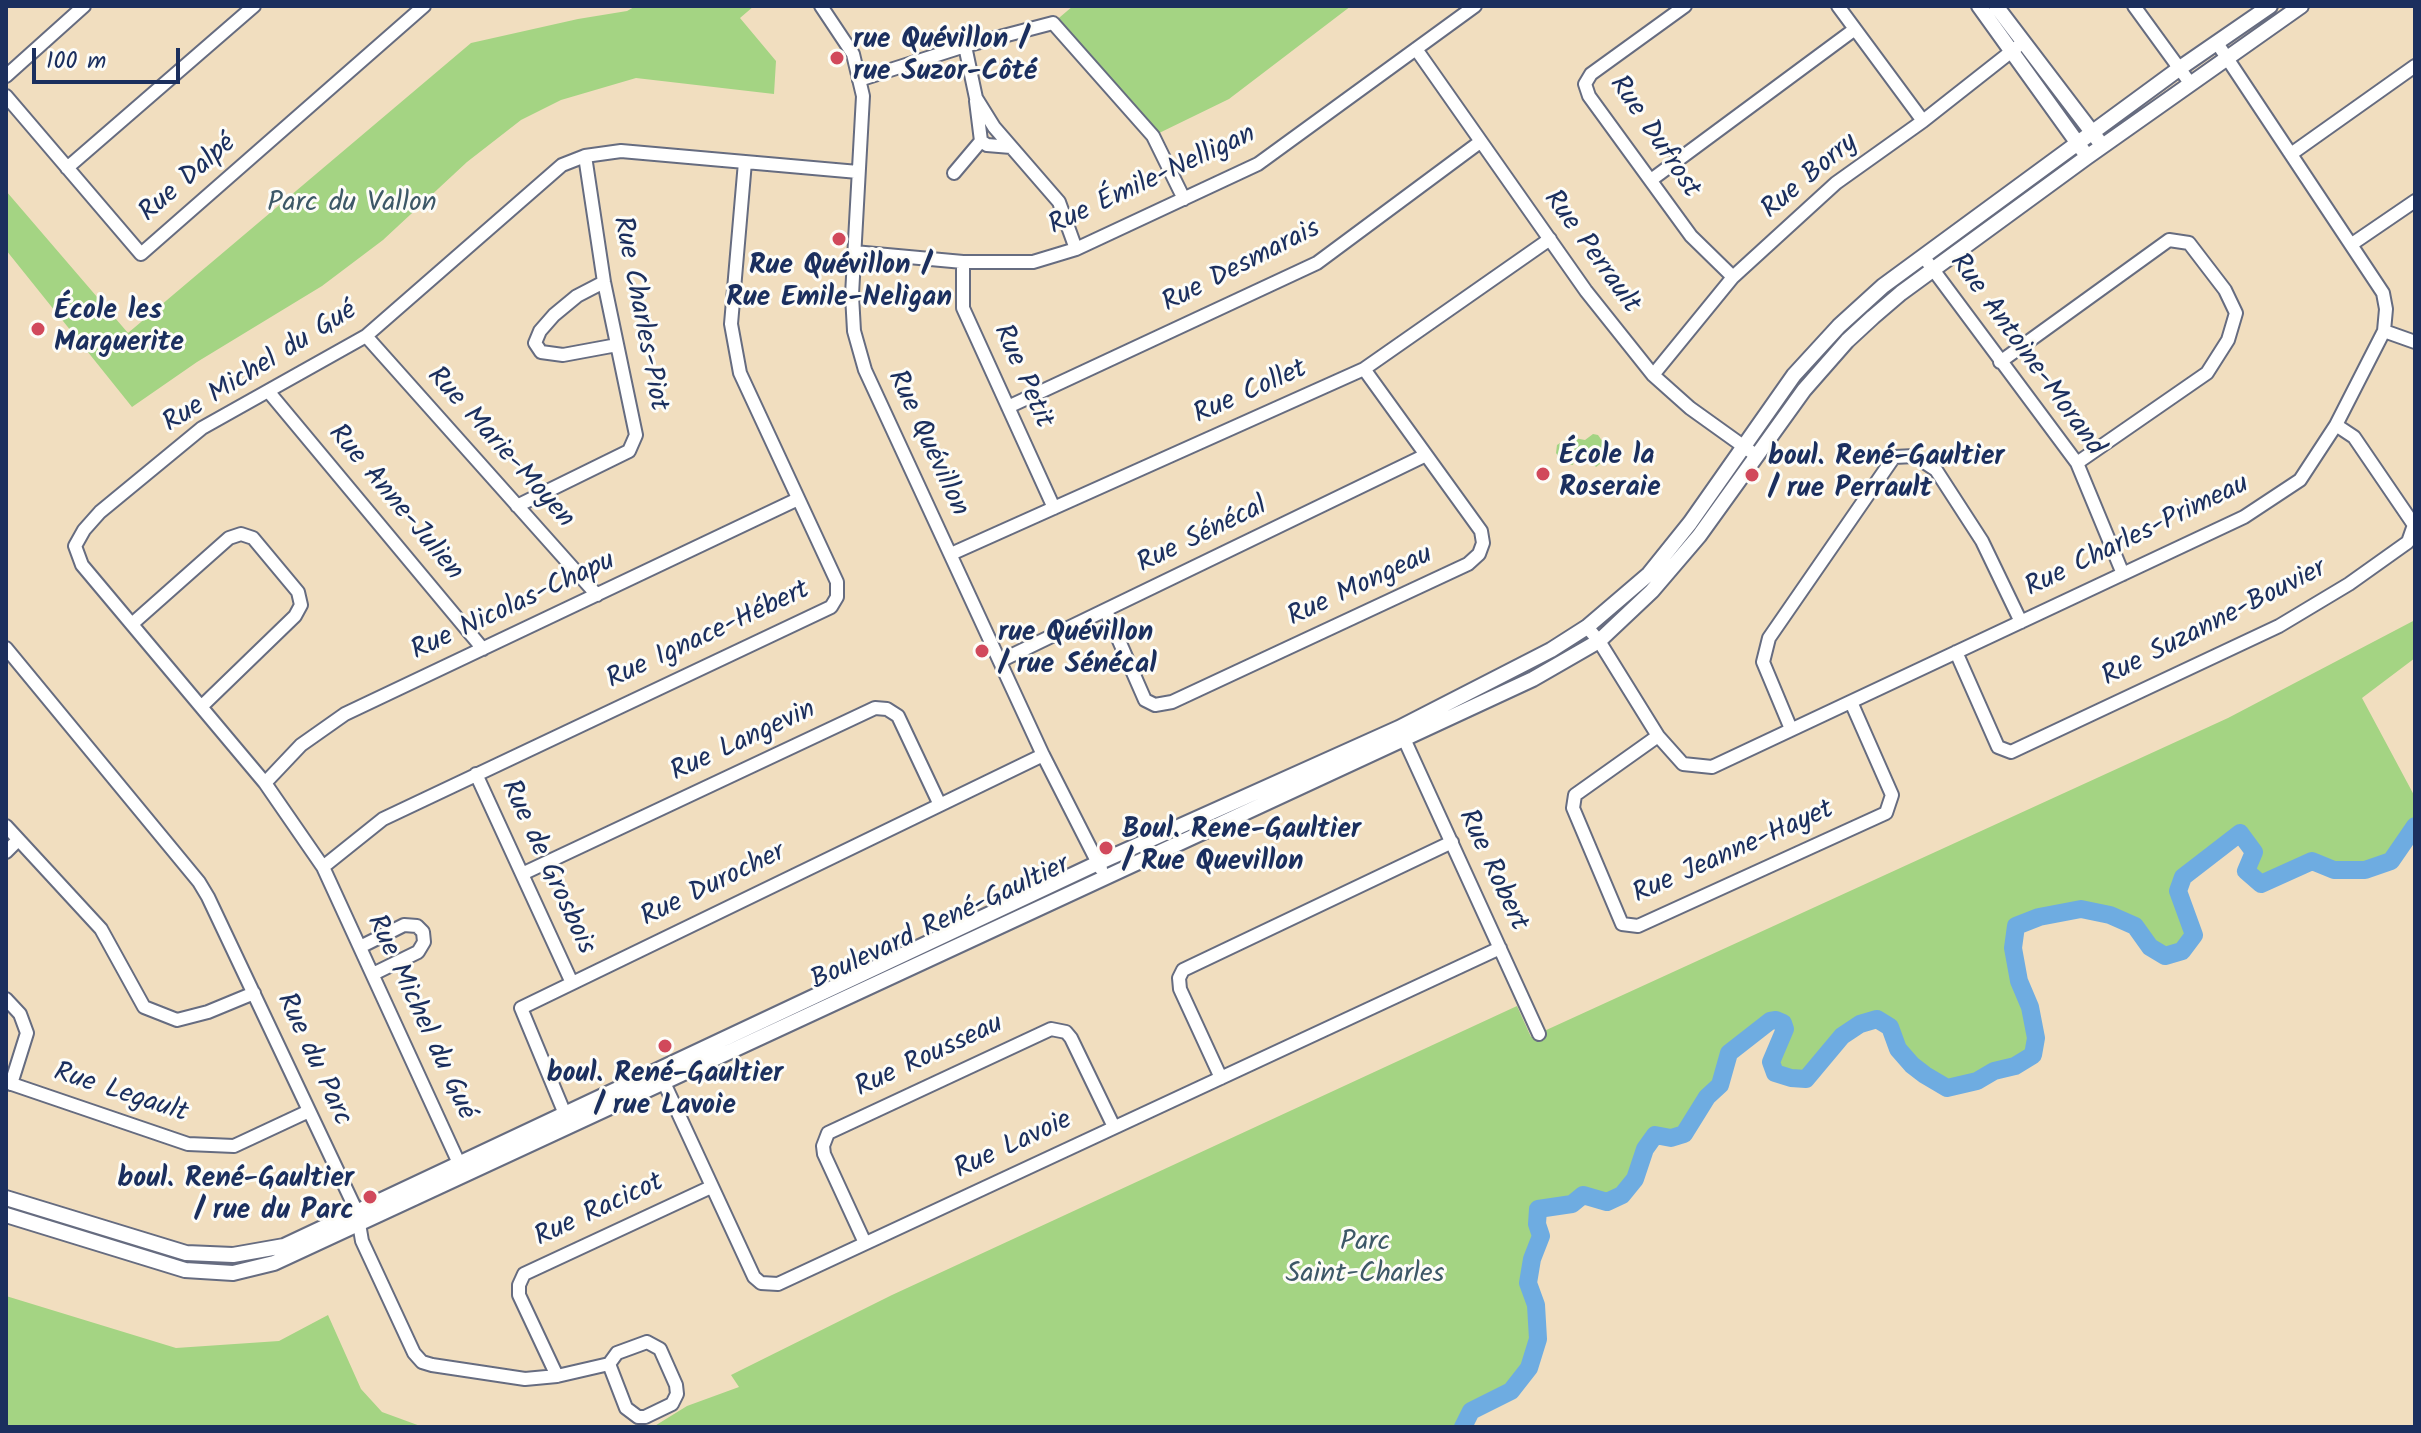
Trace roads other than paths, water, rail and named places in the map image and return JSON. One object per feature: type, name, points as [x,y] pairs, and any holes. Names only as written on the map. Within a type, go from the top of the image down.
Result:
[{"type":"street","points":[[67,168],[254,6]]},
{"type":"street","name":"Rue Dalpé","points":[[6,96],[141,254],[424,6]]},
{"type":"street","name":"Rue Quévillon","points":[[821,6],[853,54],[863,96],[852,295],[854,331],[865,370],[1043,755],[1104,878]]},
{"type":"street","name":"Rue Émile-Nelligan","points":[[854,252],[963,262],[1033,262],[1076,249],[1258,164],[1475,6]]},
{"type":"street","name":"Rue Dufrost","points":[[1685,6],[1591,74],[1585,84],[1589,96],[1691,236],[1733,277]]},
{"type":"street","points":[[1838,6],[1923,121]]},
{"type":"street","points":[[1979,6],[2103,146]]},
{"type":"street","points":[[1996,6],[2017,46],[2083,150]]},
{"type":"street","points":[[2134,6],[2190,83]]},
{"type":"street","name":"Boulevard René-Gaultier","points":[[661,1077],[1098,863],[1533,679],[1599,641],[1652,591],[1679,560],[1804,390],[1840,349],[1901,293],[2083,150],[2093,133],[2270,6]]},
{"type":"street","name":"Boulevard René-Gaultier","points":[[6,1198],[186,1253],[233,1255],[284,1246],[358,1217],[567,1119],[1104,878],[1401,733],[1587,627],[1649,574],[1690,523],[1794,375],[1839,326],[1883,286],[2083,150],[2103,146],[2301,6]]},
{"type":"street","points":[[6,76],[76,9]]},
{"type":"street","points":[[859,80],[965,46],[1053,23],[1153,136],[1184,199]]},
{"type":"street","points":[[1651,180],[1855,29]]},
{"type":"street","name":"Rue Charles-Primeau","points":[[1587,627],[1599,641],[1658,736],[1683,764],[1712,767],[2244,517],[2300,480],[2336,425],[2384,331],[2386,309],[2383,293],[2217,43]]},
{"type":"street","points":[[954,173],[981,141],[965,46]]},
{"type":"street","name":"Rue Borry","points":[[1653,375],[1733,277],[1836,183],[1923,121],[2017,46]]},
{"type":"street","name":"Rue Perrault","points":[[1416,49],[1586,291],[1653,375],[1690,408],[1757,456]]},
{"type":"street","points":[[2291,154],[2415,66]]},
{"type":"street","points":[[976,98],[1011,147],[1059,202],[1076,249]]},
{"type":"street","points":[[981,141],[987,145],[1011,147]]},
{"type":"street","name":"Rue Desmarais","points":[[1008,407],[1317,263],[1480,142]]},
{"type":"street","name":"Rue Michel du Gué","points":[[462,1170],[323,867],[265,783],[82,565],[75,546],[100,512],[202,428],[366,336],[562,165],[585,156],[621,151],[858,172]]},
{"type":"street","name":"Rue Charles-Piot","points":[[517,506],[632,448],[636,435],[604,282],[585,156]]},
{"type":"street","name":"Rue Ignace-Hébert","points":[[323,867],[383,819],[831,607],[837,597],[837,582],[740,373],[731,324],[745,162]]},
{"type":"street","points":[[2352,244],[2415,201]]},
{"type":"street","name":"Rue Collet","points":[[951,554],[1364,369],[1550,239]]},
{"type":"street","points":[[2000,362],[2169,240],[2189,243],[2225,290],[2236,313],[2228,340],[2207,373],[2077,463]]},
{"type":"street","name":"Rue Antoine-Morand","points":[[1923,256],[2077,463],[2123,574]]},
{"type":"street","name":"Rue Petit","points":[[963,262],[963,308],[1054,508]]},
{"type":"street","points":[[604,282],[577,296],[554,315],[540,331],[535,343],[541,352],[563,355],[617,345]]},
{"type":"street","points":[[2384,331],[2415,342]]},
{"type":"street","name":"Rue Marie-Moyen","points":[[366,336],[597,595]]},
{"type":"street","name":"Rue Mongeau","points":[[1106,611],[1145,700],[1155,705],[1172,702],[1468,564],[1479,554],[1483,543],[1481,531],[1364,369]]},
{"type":"street","name":"Rue Anne-Julien","points":[[268,391],[483,649]]},
{"type":"street","name":"Rue Suzanne-Bouvier","points":[[1956,652],[1998,747],[2011,752],[2279,626],[2408,542],[2414,525],[2354,437],[2336,425]]},
{"type":"street","name":"Rue Sénécal","points":[[1000,661],[1426,455]]},
{"type":"street","points":[[1791,729],[1763,662],[1769,638],[1894,457],[1915,456],[1936,470],[1982,541],[2021,622]]},
{"type":"street","name":"Rue Nicolas-Chapu","points":[[265,783],[301,745],[345,714],[798,499]]},
{"type":"street","points":[[132,624],[229,538],[241,534],[253,538],[298,592],[301,605],[295,616],[202,706]]},
{"type":"street","name":"Rue du Parc","points":[[6,648],[199,882],[358,1217],[362,1241],[407,1338],[422,1362],[525,1379],[557,1376],[609,1364]]},
{"type":"street","name":"Rue Jeanne-Hayet","points":[[1658,736],[1575,795],[1573,808],[1622,924],[1638,926],[1886,813],[1892,795],[1851,702]]},
{"type":"street","name":"Rue Langevin","points":[[522,874],[875,708],[887,709],[898,716],[940,805]]},
{"type":"street","name":"Rue Robert","points":[[1401,733],[1539,1034]]},
{"type":"street","name":"Rue Durocher","points":[[567,1119],[521,1008],[1043,755]]},
{"type":"street","name":"Rue de Grosbois","points":[[476,774],[572,983]]},
{"type":"street","points":[[6,826],[101,929],[144,1007],[177,1020],[208,1012],[254,993]]},
{"type":"street","points":[[6,852],[18,840]]},
{"type":"street","points":[[1221,1078],[1180,989],[1179,978],[1183,970],[1452,842]]},
{"type":"street","points":[[360,947],[410,924],[423,932],[424,942],[418,952],[373,974]]},
{"type":"street","name":"Rue Lavoie","points":[[661,1077],[754,1277],[761,1283],[778,1284],[1500,948]]},
{"type":"street","points":[[6,999],[20,1014],[27,1033],[8,1083]]},
{"type":"street","name":"Rue Rousseau","points":[[865,1243],[824,1154],[823,1146],[828,1133],[1023,1041],[1051,1029],[1066,1032],[1114,1127]]},
{"type":"street","name":"Rue Legault","points":[[8,1083],[188,1144],[234,1146],[309,1111]]},
{"type":"street","name":"Rue Racicot","points":[[557,1376],[519,1295],[524,1274],[711,1187]]},
{"type":"street","name":"Boulevard René-Gaultier","points":[[6,1215],[185,1270],[209,1273],[243,1271],[274,1263],[358,1217]]},
{"type":"street","points":[[640,1343],[653,1344],[660,1349],[676,1385],[675,1399],[672,1404],[645,1417],[632,1414],[626,1408],[609,1364],[617,1353],[640,1343]]},
{"type":"waterway","points":[[1463,1427],[1471,1411],[1511,1391],[1529,1368],[1538,1339],[1536,1305],[1528,1283],[1532,1259],[1541,1236],[1537,1224],[1538,1209],[1572,1204],[1583,1195],[1607,1202],[1622,1195],[1635,1179],[1645,1149],[1655,1135],[1671,1138],[1684,1134],[1707,1097],[1720,1085],[1729,1053],[1770,1021],[1783,1023],[1785,1029],[1771,1062],[1775,1073],[1791,1078],[1806,1079],[1842,1036],[1860,1024],[1877,1019],[1890,1027],[1898,1049],[1925,1075],[1947,1088],[1977,1081],[2033,1055],[2036,1038],[2013,948],[2016,926],[2039,917],[2081,909],[2110,915],[2135,926],[2150,947],[2165,956],[2182,951],[2194,935],[2178,891],[2183,877],[2240,833],[2254,852],[2246,871],[2261,884],[2312,861],[2334,870],[2365,870],[2391,861],[2415,826]]},
{"type":"place","name":"rue Quévillon / rue Suzor-Côté","points":[[837,58]]},
{"type":"place","name":"Rue Quévillon / Rue Emile-Neligan","points":[[839,239]]},
{"type":"place","name":"École les Marguerite","points":[[38,329]]},
{"type":"place","name":"École la Roseraie","points":[[1543,474]]},
{"type":"place","name":"boul. René-Gaultier / rue Perrault","points":[[1752,475]]},
{"type":"place","name":"rue Quévillon / rue Sénécal","points":[[982,651]]},
{"type":"place","name":"Boul. Rene-Gaultier / Rue Quevillon","points":[[1106,848]]},
{"type":"place","name":"boul. René-Gaultier / rue Lavoie","points":[[665,1046]]},
{"type":"place","name":"boul. René-Gaultier / rue du Parc","points":[[370,1197]]},
{"type":"park label","name":"Parc du Vallon","points":[[352,205]]},
{"type":"park label","name":"Parc Saint-Charles","points":[[1365,1260]]}]
